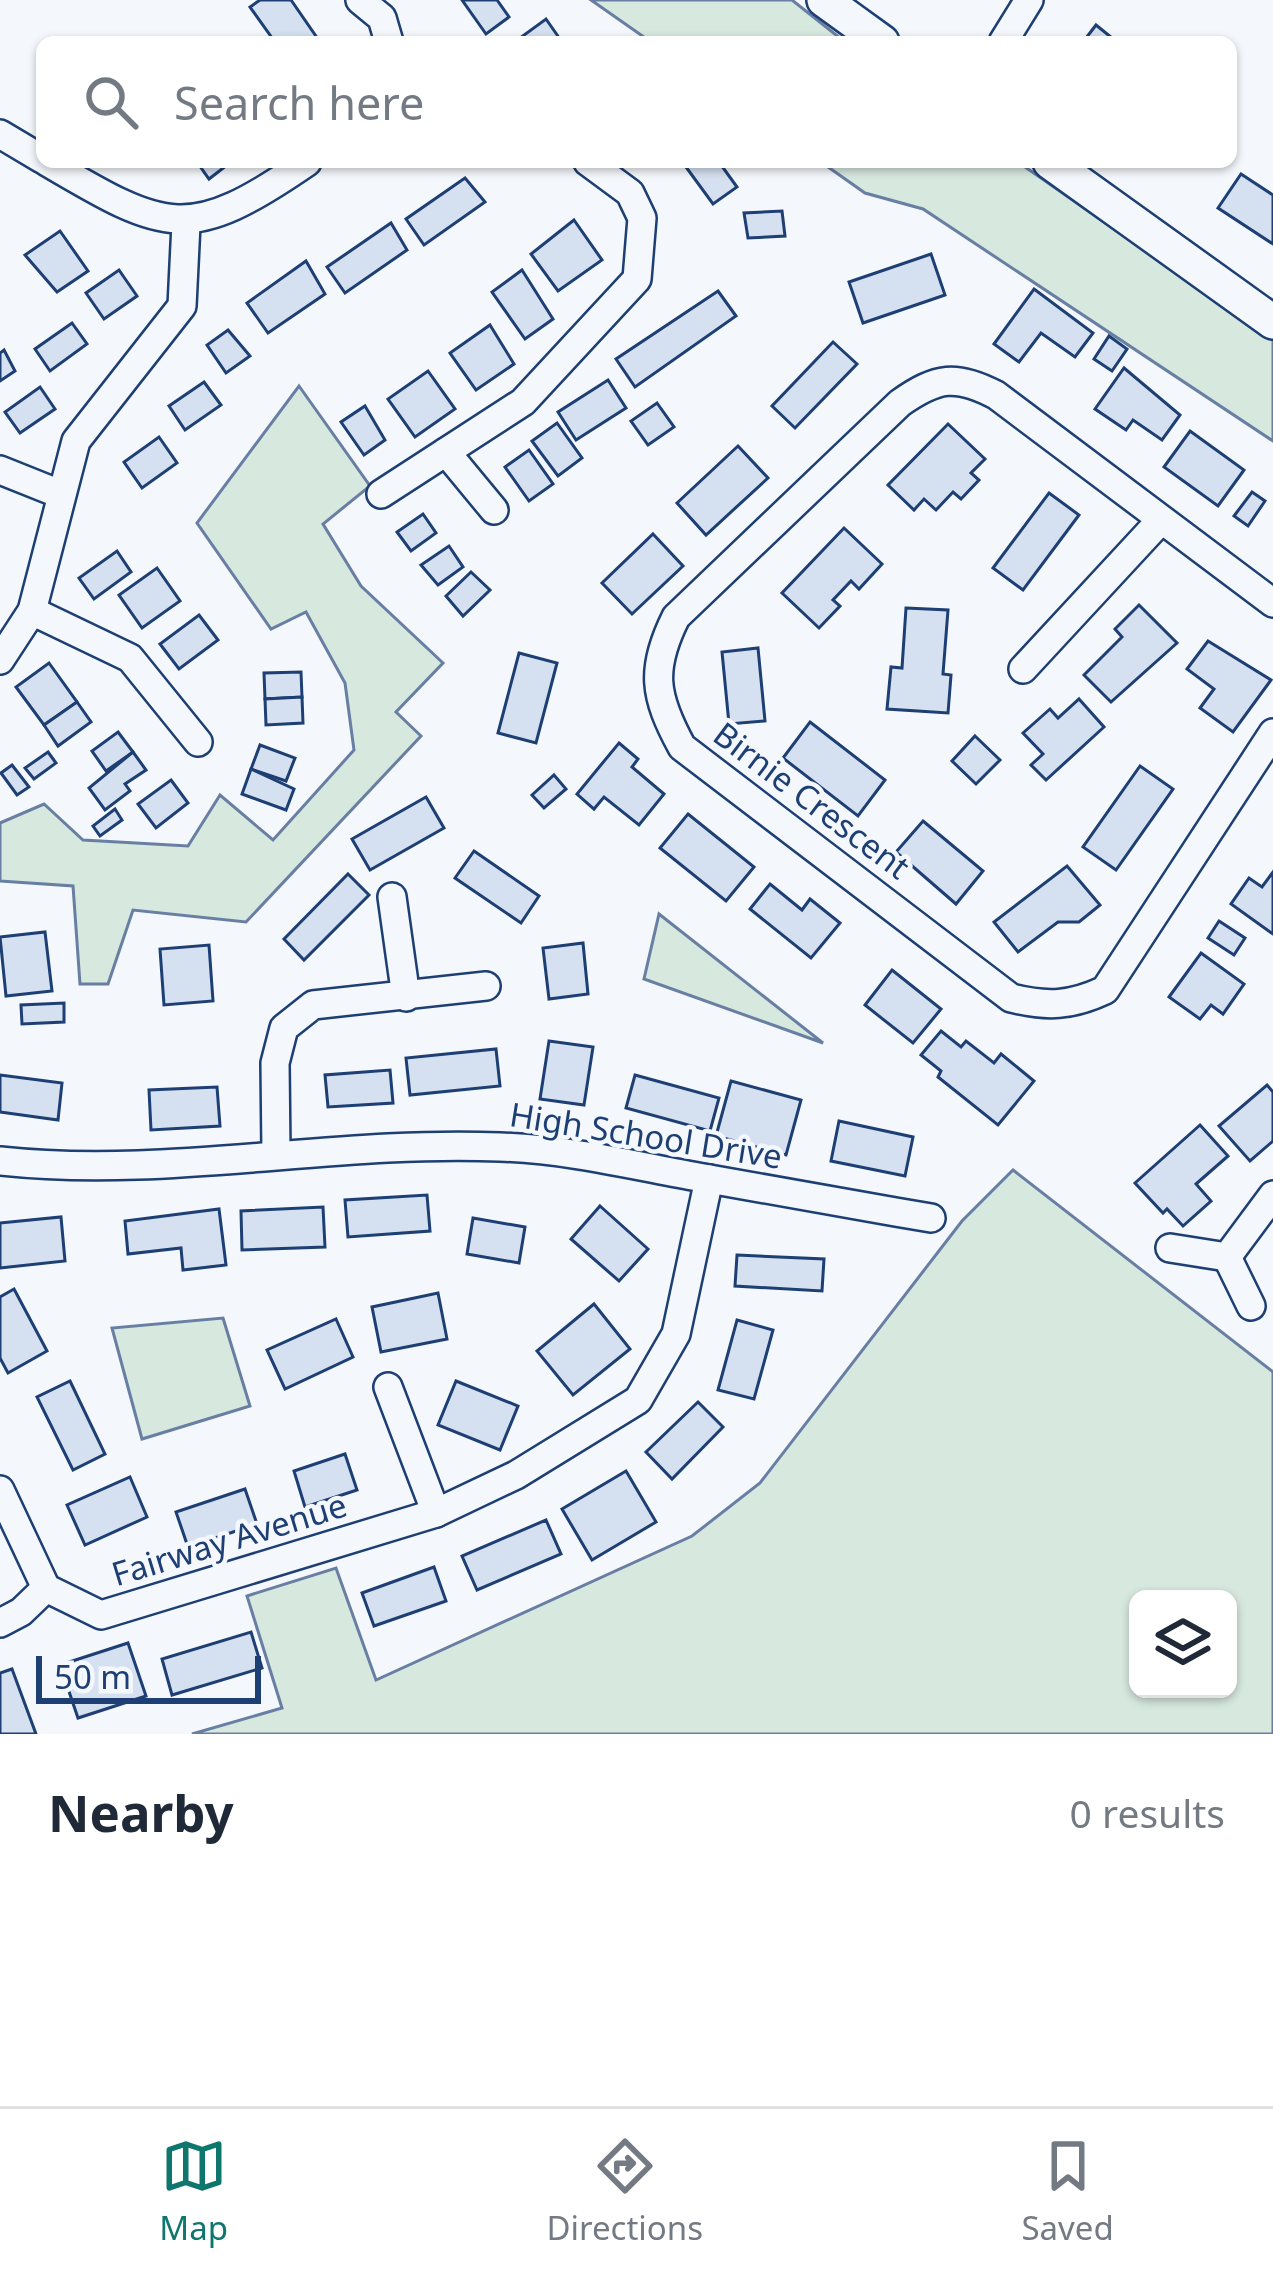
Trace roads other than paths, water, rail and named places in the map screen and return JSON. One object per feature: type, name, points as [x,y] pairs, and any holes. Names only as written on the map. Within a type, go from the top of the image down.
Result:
[{"type":"street","points":[[360,0],[382,17],[387,36]]},
{"type":"street","points":[[824,0],[874,36]]},
{"type":"street","points":[[1007,36],[1029,0]]},
{"type":"street","points":[[0,134],[36,155]]},
{"type":"street","points":[[58,168],[128,210],[185,224],[241,208],[298,168]]},
{"type":"street","points":[[381,494],[523,402],[638,279],[642,218],[630,193],[596,168]]},
{"type":"street","points":[[1058,168],[1273,322]]},
{"type":"street","points":[[0,660],[32,611],[76,441],[182,307],[185,224]]},
{"type":"street","name":"Birnie Crescent","points":[[1273,603],[997,395],[967,379],[931,381],[900,403],[676,617],[658,652],[657,674],[668,720],[682,747],[1011,998],[1038,1005],[1072,1005],[1105,991],[1273,733]]},
{"type":"street","points":[[446,452],[494,510]]},
{"type":"street","points":[[0,470],[60,494]]},
{"type":"street","points":[[1023,669],[1161,520]]},
{"type":"street","points":[[32,611],[130,658],[198,742]]},
{"type":"street","points":[[392,898],[406,998]]},
{"type":"street","points":[[276,1154],[274,1063],[284,1028],[314,1005],[486,986]]},
{"type":"street","name":"High School Drive","points":[[0,1161],[52,1166],[165,1165],[276,1154],[498,1147],[931,1218]]},
{"type":"street","name":"Fairway Avenue","points":[[46,1588],[101,1616],[436,1513],[516,1475],[638,1400],[676,1334],[709,1179]]},
{"type":"street","points":[[1227,1257],[1273,1195]]},
{"type":"street","points":[[1170,1248],[1227,1257]]},
{"type":"street","points":[[1227,1257],[1251,1306]]},
{"type":"street","points":[[388,1387],[436,1513]]},
{"type":"street","points":[[0,1490],[46,1588],[21,1612],[0,1623]]}]
